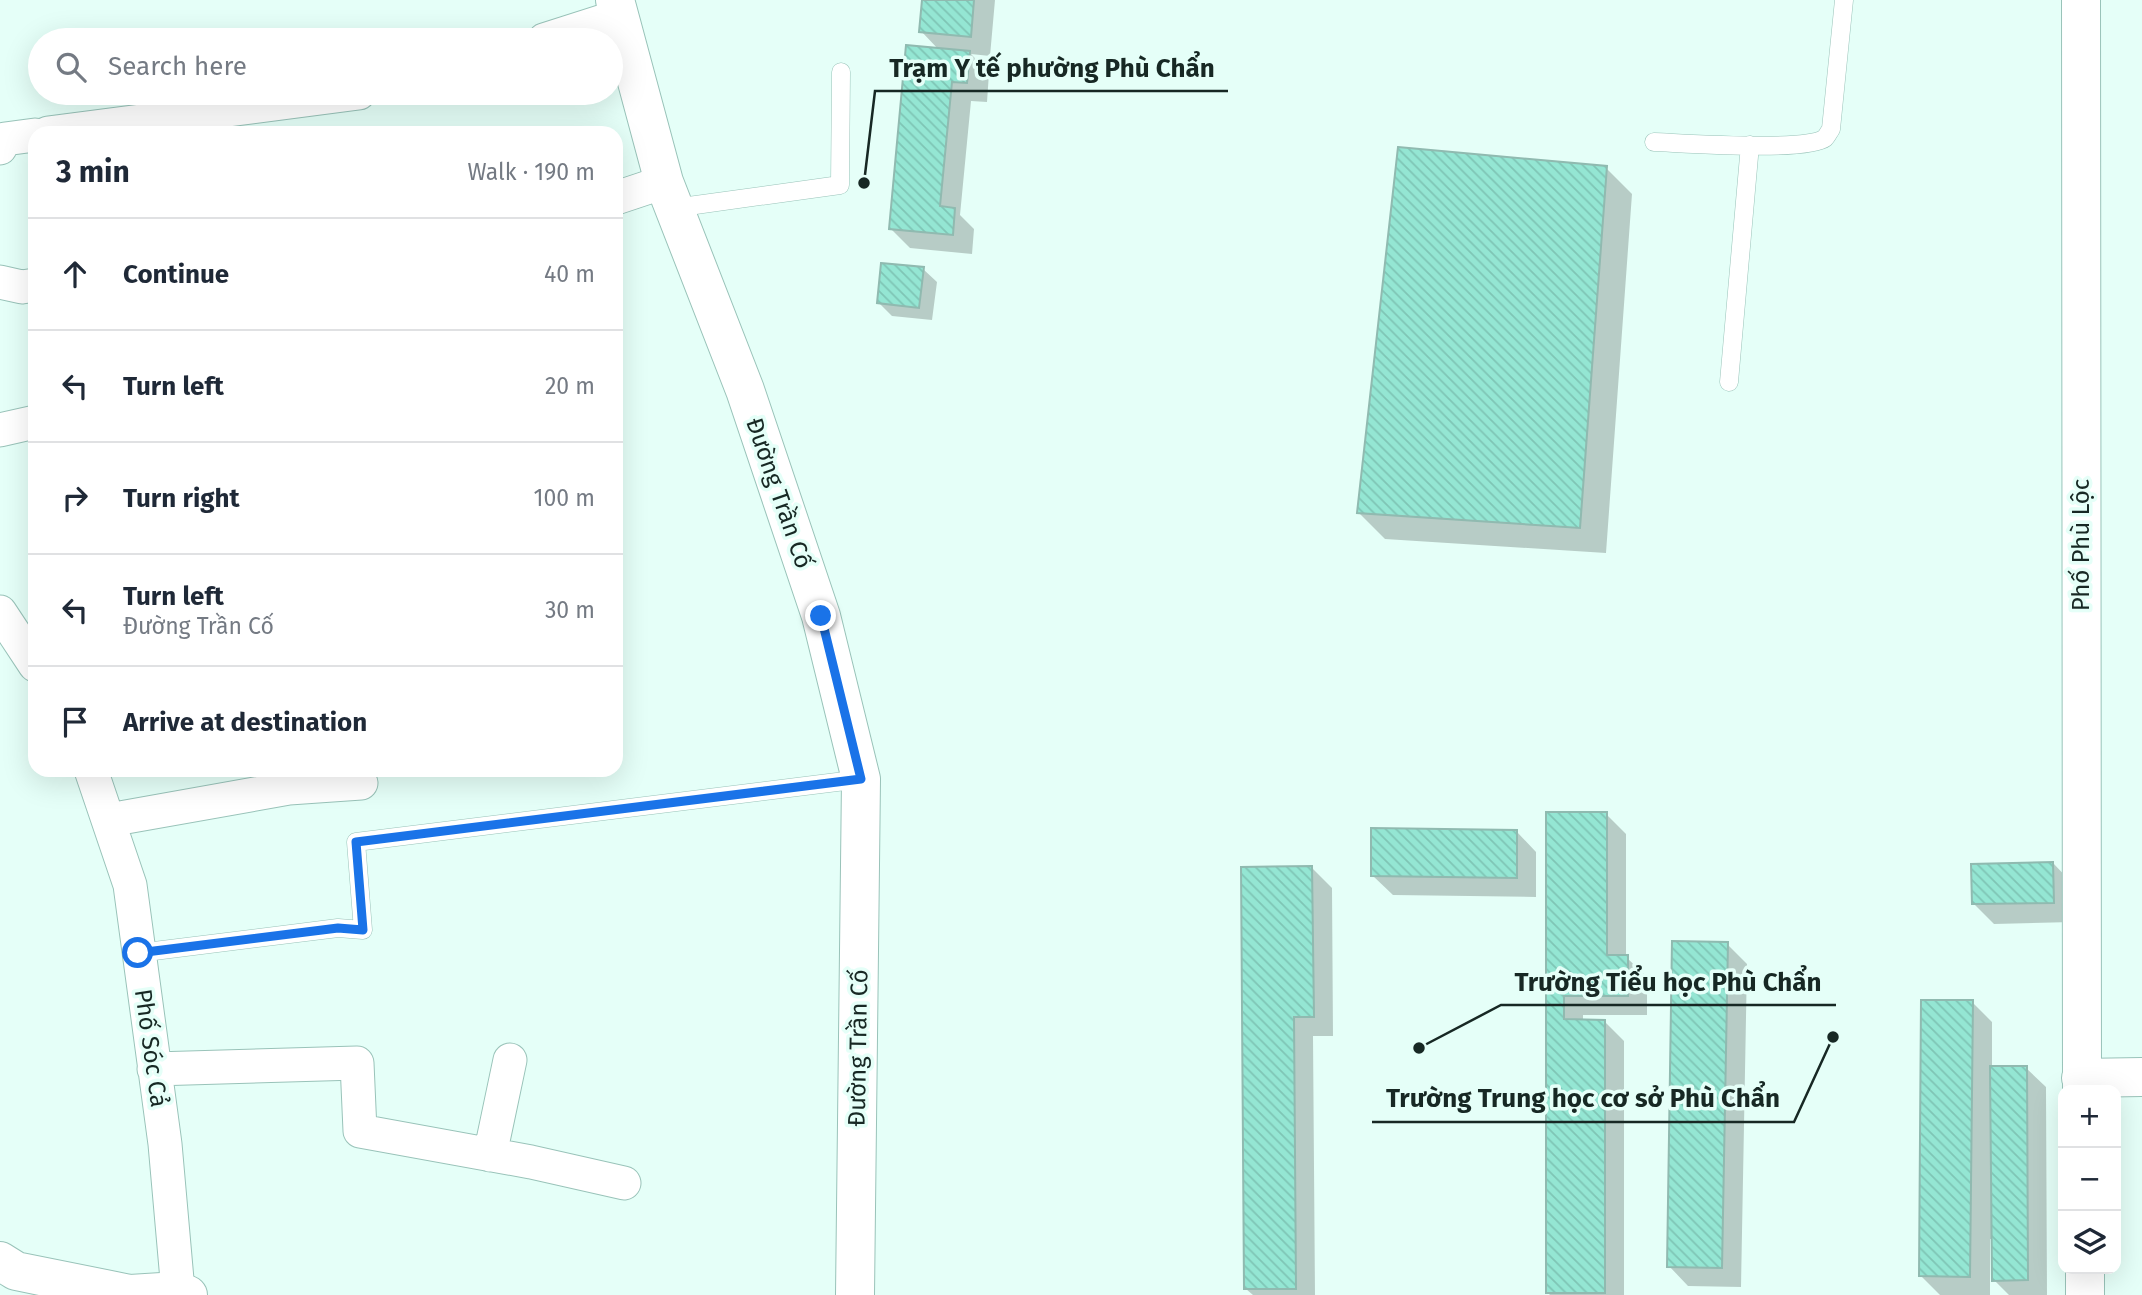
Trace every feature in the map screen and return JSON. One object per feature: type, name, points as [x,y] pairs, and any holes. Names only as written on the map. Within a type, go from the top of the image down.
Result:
[{"type":"street","name":"Phố Phù Lộc","points":[[2081,0],[2082,1084]]},
{"type":"street","points":[[571,28],[617,8]]},
{"type":"street","name":"Đường Trần Cố","points":[[617,8],[623,28]]},
{"type":"street","name":"Đường Trần Cố","points":[[623,30],[669,195],[745,390],[821,616],[861,779],[855,1295]]},
{"type":"street","points":[[102,126],[266,105]]},
{"type":"street","points":[[0,148],[5,139],[28,136]]},
{"type":"street","points":[[623,198],[669,195]]},
{"type":"street","points":[[0,282],[28,286]]},
{"type":"street","points":[[0,430],[28,424]]},
{"type":"street","points":[[0,612],[28,654]]},
{"type":"street","name":"Phố Sóc Cả","points":[[94,777],[130,884],[183,1293]]},
{"type":"street","points":[[109,820],[289,788],[361,783]]},
{"type":"street","points":[[490,1155],[510,1060]]},
{"type":"street","points":[[154,1069],[356,1063],[360,1131],[624,1183]]},
{"type":"street","points":[[2082,1084],[2142,1077]]},
{"type":"street","points":[[0,1261],[16,1271],[130,1294],[183,1293]]},
{"type":"street","points":[[2085,1274],[2085,1295]]},
{"type":"lane","points":[[1654,142],[1750,145],[1812,143],[1828,134],[1844,0]]},
{"type":"lane","points":[[669,195],[840,185],[841,72]]},
{"type":"lane","points":[[1729,382],[1750,145]]},
{"type":"lane","points":[[138,953],[338,928],[363,930],[356,842],[861,779]]},
{"type":"building","points":[[922,0],[974,0],[971,37],[919,32]]},
{"type":"building","points":[[906,45],[970,51],[967,83],[952,82],[940,206],[955,208],[953,235],[889,229]]},
{"type":"building","points":[[1398,147],[1607,166],[1580,528],[1357,513]]},
{"type":"building","points":[[881,263],[924,267],[919,308],[877,303]]},
{"type":"building","points":[[1546,812],[1607,812],[1607,955],[1628,955],[1628,996],[1564,996],[1564,1019],[1605,1020],[1605,1293],[1546,1293]]},
{"type":"building","points":[[1371,828],[1517,830],[1517,878],[1371,876]]},
{"type":"building","points":[[2053,862],[2054,903],[1972,904],[1971,864]]},
{"type":"building","points":[[1312,866],[1314,1017],[1294,1017],[1296,1289],[1244,1289],[1241,867]]},
{"type":"building","points":[[1672,941],[1728,942],[1722,1268],[1667,1267]]},
{"type":"building","points":[[1921,1000],[1973,1000],[1970,1277],[1919,1276]]},
{"type":"building","points":[[1990,1066],[2027,1066],[2028,1280],[1992,1281]]},
{"type":"place","name":"Trạm Y tế phường Phù Chẩn","points":[[864,183]]},
{"type":"place","name":"Trường Trung học cơ sở Phù Chẩn","points":[[1833,1037]]},
{"type":"place","name":"Trường Tiểu học Phù Chẩn","points":[[1419,1048]]},
{"type":"route","points":[[138,953],[338,928],[363,930],[356,842],[861,779],[821,616]]}]
